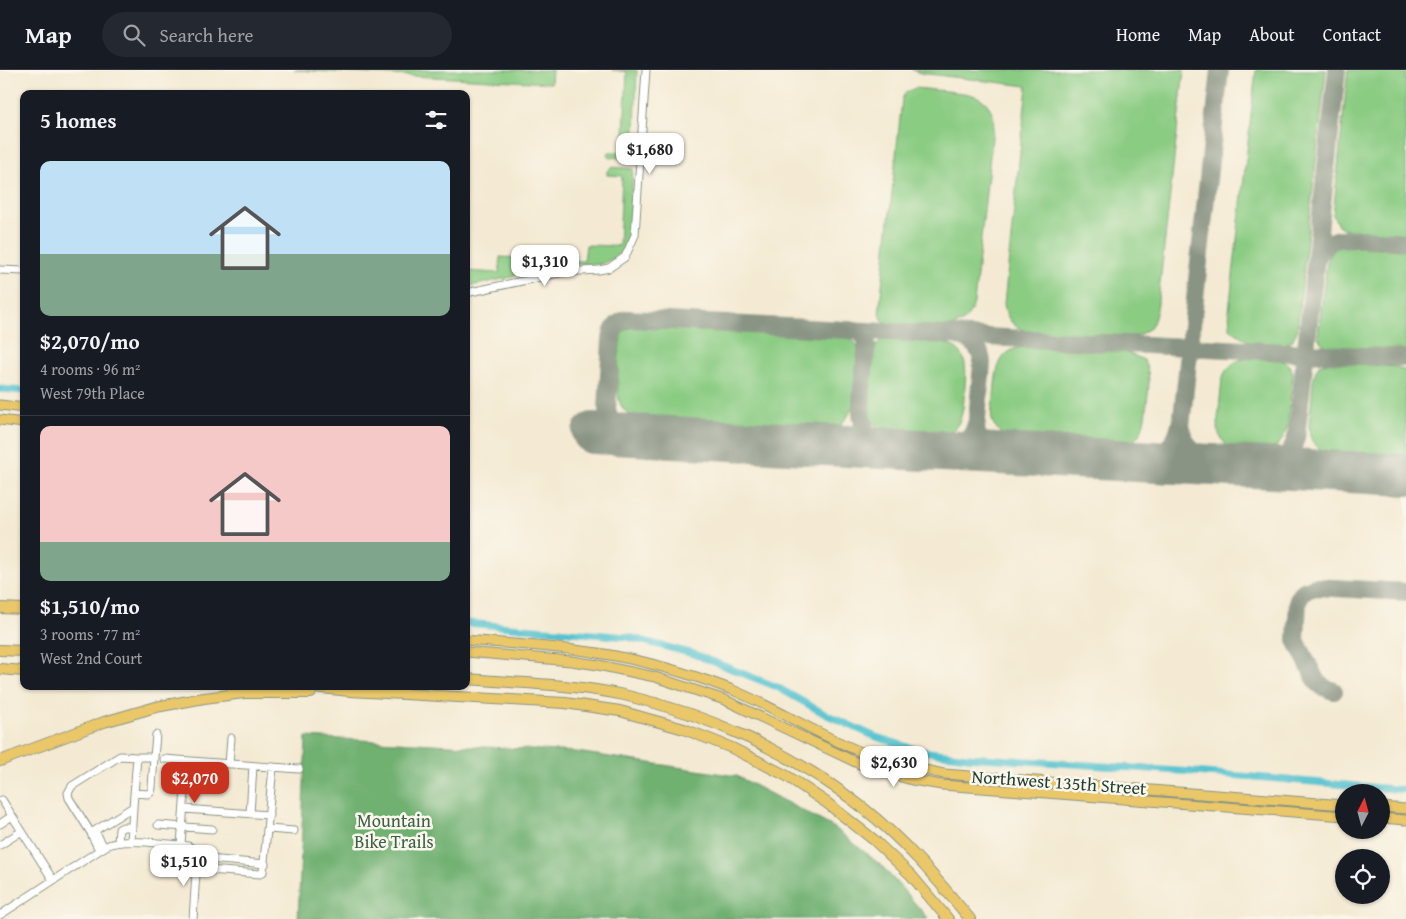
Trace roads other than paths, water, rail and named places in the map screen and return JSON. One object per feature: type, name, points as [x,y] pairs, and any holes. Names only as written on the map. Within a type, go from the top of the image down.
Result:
[{"type":"highway","points":[[0,608],[20,609]]},
{"type":"highway","points":[[0,650],[20,651]]},
{"type":"highway","points":[[1,669],[20,671]]},
{"type":"highway","points":[[470,679],[568,686],[623,695],[673,708],[728,728],[776,751],[814,773],[862,807],[933,874],[970,919]]},
{"type":"highway","points":[[340,690],[565,703],[620,711],[684,729],[732,748],[787,776],[827,803],[874,840],[911,875],[948,919]]},
{"type":"highway","points":[[0,761],[104,722],[156,706],[244,693],[350,691]]},
{"type":"main road","points":[[0,405],[20,408]]},
{"type":"main road","points":[[0,420],[20,423]]},
{"type":"main road","name":"Northwest 135th Street","points":[[470,640],[572,649],[656,665],[731,690],[842,744],[874,757],[896,764],[944,774],[1335,804]]},
{"type":"main road","name":"Northwest 135th Street","points":[[470,652],[571,662],[655,677],[725,700],[861,765],[912,780],[942,785],[1096,798],[1335,815]]},
{"type":"main road","points":[[1096,798],[1097,785]]},
{"type":"main road","points":[[1390,808],[1406,809]]},
{"type":"main road","points":[[1390,819],[1406,820]]},
{"type":"street","points":[[470,292],[564,272],[609,268],[625,257],[636,235],[646,70]]},
{"type":"street","points":[[0,270],[20,271]]},
{"type":"street","points":[[134,793],[148,794],[151,792],[156,735]]},
{"type":"street","points":[[229,764],[231,738]]},
{"type":"street","points":[[103,848],[92,836],[69,798],[69,789],[120,756],[154,758]]},
{"type":"street","points":[[131,842],[137,757]]},
{"type":"street","points":[[164,759],[299,769]]},
{"type":"street","points":[[181,845],[187,761]]},
{"type":"street","points":[[250,814],[254,766]]},
{"type":"street","points":[[196,870],[260,874],[264,872],[273,767]]},
{"type":"street","points":[[2,800],[53,880]]},
{"type":"street","points":[[91,833],[133,807]]},
{"type":"street","points":[[184,809],[268,816]]},
{"type":"street","points":[[0,824],[12,816]]},
{"type":"street","points":[[158,825],[212,829]]},
{"type":"street","points":[[118,842],[119,829],[132,827]]},
{"type":"street","points":[[268,828],[294,831]]},
{"type":"street","points":[[0,845],[22,831]]},
{"type":"street","points":[[0,915],[103,848],[118,842],[188,846],[196,854],[214,859],[265,864]]},
{"type":"street","points":[[193,919],[196,854]]},
{"type":"street","points":[[213,871],[214,859]]},
{"type":"waterway","points":[[0,389],[20,391]]},
{"type":"waterway","points":[[470,623],[628,637],[694,654],[777,687],[825,714],[876,737],[922,751],[967,757],[1194,772],[1406,790]]},
{"type":"park label","name":"Mountain Bike Trails","points":[[394,830]]}]
